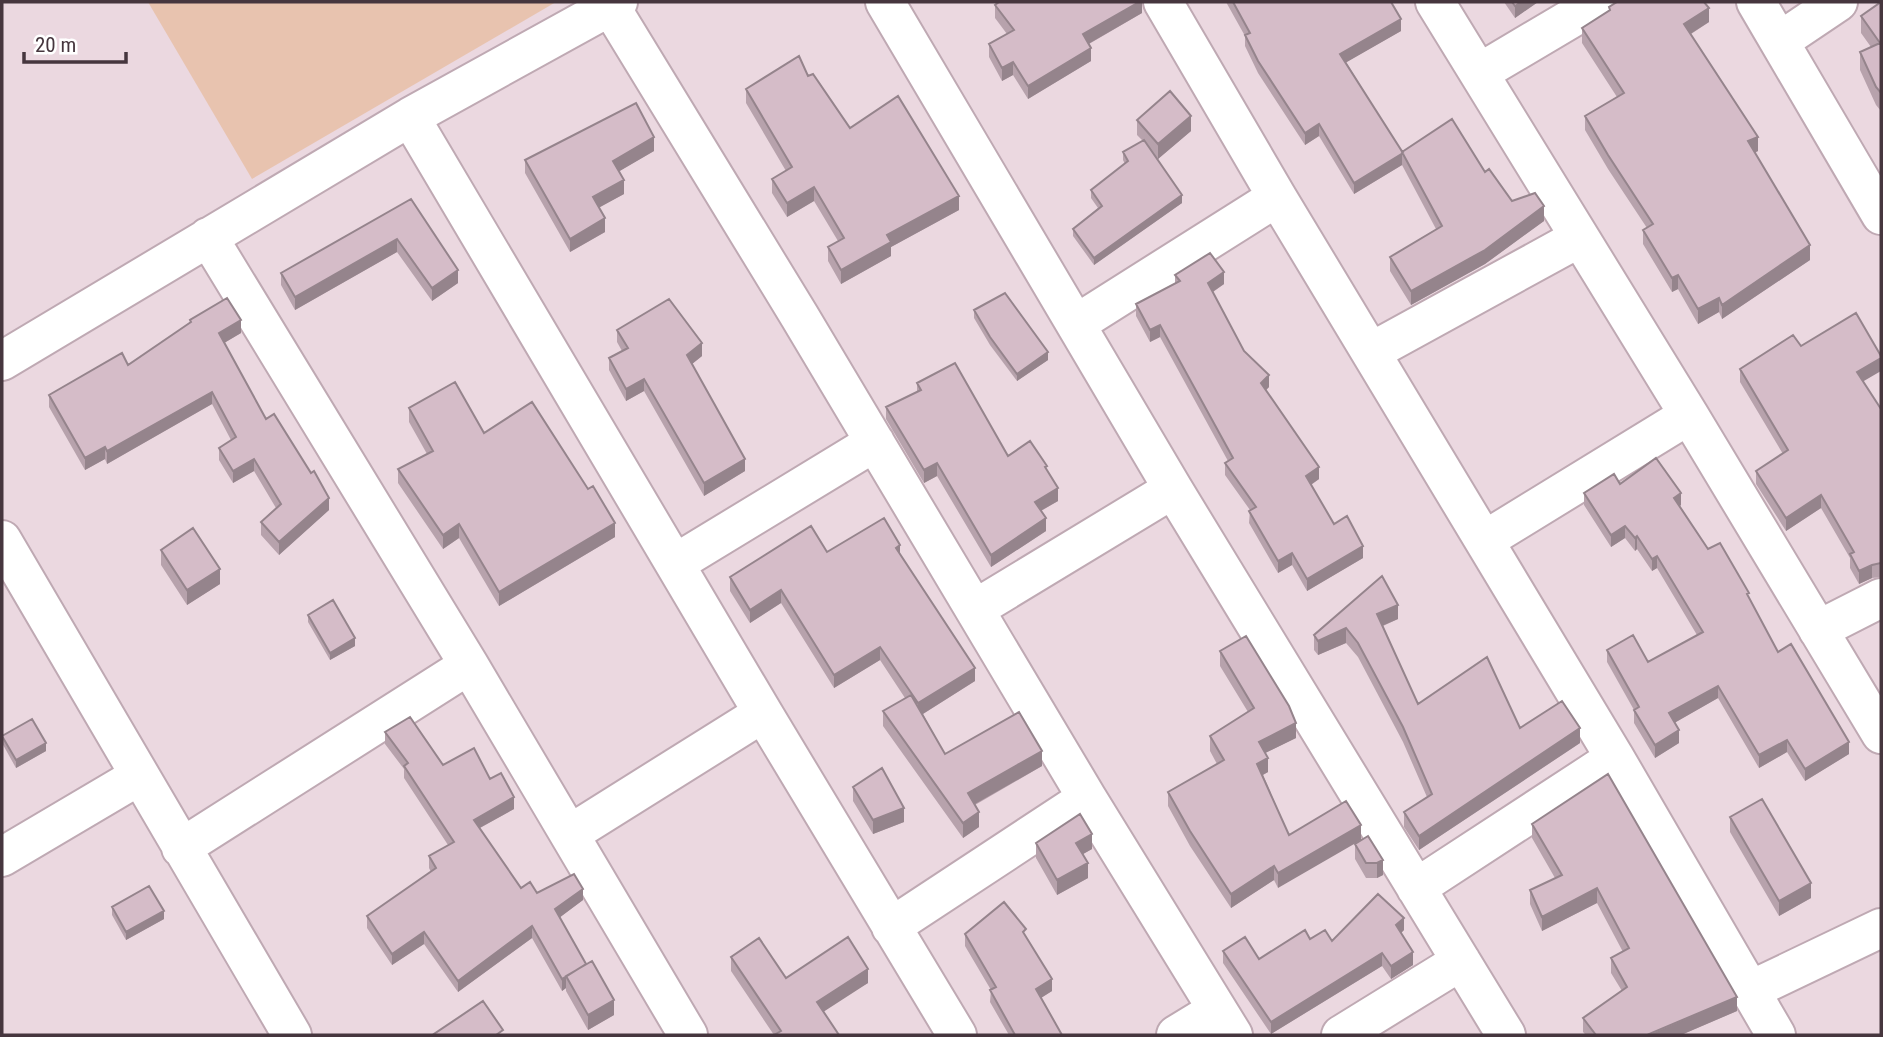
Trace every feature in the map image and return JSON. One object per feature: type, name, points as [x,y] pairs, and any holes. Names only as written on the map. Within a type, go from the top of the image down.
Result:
[{"type":"street","points":[[885,2],[1173,489],[1506,1035]]},
{"type":"street","points":[[1163,2],[1277,197],[1615,758],[1776,1035]]},
{"type":"street","points":[[1435,2],[1881,734]]},
{"type":"street","points":[[1479,73],[1599,2]]},
{"type":"street","points":[[1756,2],[1881,215]]},
{"type":"street","points":[[1780,41],[1838,2]]},
{"type":"street","points":[[2,361],[410,117],[614,4],[1087,799],[1225,1023],[1176,1035]]},
{"type":"street","points":[[410,117],[957,1035]]},
{"type":"street","points":[[1076,324],[1277,197]]},
{"type":"street","points":[[208,237],[469,665],[688,1035]]},
{"type":"street","points":[[1371,352],[1579,239]]},
{"type":"street","points":[[1485,540],[1689,415]]},
{"type":"street","points":[[676,563],[875,442]]},
{"type":"street","points":[[975,610],[1173,489]]},
{"type":"street","points":[[2,540],[292,1035]]},
{"type":"street","points":[[1818,630],[1881,598]]},
{"type":"street","points":[[181,848],[469,665]]},
{"type":"street","points":[[570,834],[763,713]]},
{"type":"street","points":[[1416,888],[1615,758]]},
{"type":"street","points":[[2,858],[139,776]]},
{"type":"street","points":[[891,928],[1087,799]]},
{"type":"street","points":[[1749,991],[1881,928]]},
{"type":"street","points":[[1341,1035],[1461,961]]},
{"type":"shaded area","points":[[2,2],[1881,2],[1881,1035],[2,1035]]},
{"type":"shaded area","points":[[148,2],[556,2],[252,179]]},
{"type":"building","points":[[999,2],[1139,2],[1083,34],[1091,48],[1028,86],[1013,62],[1002,68],[989,44],[1014,30],[995,5]]},
{"type":"building","points":[[1233,2],[1391,2],[1401,19],[1340,54],[1403,153],[1354,183],[1319,124],[1305,133],[1258,61],[1245,35],[1250,33]]},
{"type":"building","points":[[1617,2],[1704,2],[1709,8],[1684,24],[1758,137],[1748,141],[1810,245],[1722,305],[1719,298],[1698,309],[1678,275],[1672,278],[1643,230],[1653,224],[1585,116],[1624,93],[1582,28],[1610,10],[1609,7]]},
{"type":"building","points":[[1881,2],[1881,93],[1860,52],[1880,43],[1861,16]]},
{"type":"building","points":[[799,56],[808,76],[813,74],[850,128],[898,96],[959,196],[887,235],[891,242],[841,270],[828,247],[844,238],[814,187],[787,203],[772,179],[792,167],[746,89]]},
{"type":"building","points":[[1170,91],[1191,116],[1158,144],[1137,120]]},
{"type":"building","points":[[636,103],[654,137],[613,161],[624,180],[593,197],[605,218],[570,239],[525,160]]},
{"type":"building","points":[[1452,119],[1485,172],[1489,169],[1512,201],[1535,193],[1544,206],[1485,250],[1411,291],[1390,257],[1442,226],[1402,152]]},
{"type":"building","points":[[1144,140],[1182,195],[1094,258],[1073,229],[1102,206],[1091,190],[1128,161],[1123,152]]},
{"type":"building","points":[[411,199],[458,270],[432,288],[397,239],[295,297],[281,273]]},
{"type":"building","points":[[1210,253],[1224,272],[1208,283],[1244,351],[1269,375],[1261,383],[1319,467],[1306,476],[1334,524],[1347,516],[1363,546],[1307,579],[1292,553],[1278,561],[1249,511],[1256,507],[1225,463],[1233,458],[1160,325],[1150,330],[1136,304],[1180,281],[1175,275]]},
{"type":"building","points":[[1005,293],[1048,352],[1017,374],[974,310]]},
{"type":"building","points":[[227,298],[241,320],[219,333],[266,419],[274,414],[311,473],[314,471],[329,498],[279,542],[261,522],[281,504],[254,459],[233,471],[219,448],[236,437],[212,392],[107,451],[105,447],[85,458],[49,395],[122,353],[128,365],[191,322],[190,320]]},
{"type":"building","points":[[669,299],[702,343],[687,355],[745,459],[704,483],[644,379],[626,389],[609,358],[628,348],[617,330]]},
{"type":"building","points":[[1856,313],[1881,356],[1857,372],[1881,409],[1881,563],[1859,571],[1850,554],[1854,552],[1821,495],[1786,518],[1756,471],[1788,450],[1740,369],[1793,335],[1801,346]]},
{"type":"building","points":[[955,363],[1008,456],[1030,441],[1058,488],[1035,502],[1046,518],[991,555],[937,463],[924,470],[886,407],[921,390],[917,383]]},
{"type":"building","points":[[455,382],[484,433],[532,402],[588,489],[593,486],[615,523],[499,592],[459,524],[443,535],[398,469],[433,451],[409,408]]},
{"type":"building","points":[[1656,458],[1681,493],[1674,498],[1708,549],[1720,543],[1749,593],[1747,594],[1778,652],[1791,644],[1849,742],[1805,769],[1787,740],[1759,755],[1718,686],[1669,713],[1679,730],[1655,745],[1634,710],[1639,707],[1607,650],[1633,635],[1648,662],[1703,632],[1657,556],[1652,559],[1637,536],[1635,538],[1625,526],[1611,535],[1584,493],[1614,474],[1620,484]]},
{"type":"building","points":[[884,518],[900,545],[896,548],[975,668],[918,703],[880,647],[834,675],[781,590],[750,610],[730,577],[811,526],[827,552]]},
{"type":"building","points":[[193,528],[220,569],[187,590],[161,550]]},
{"type":"building","points":[[1382,576],[1398,605],[1377,614],[1418,704],[1487,657],[1520,728],[1562,701],[1580,728],[1419,836],[1404,812],[1432,794],[1403,727],[1358,643],[1346,628],[1318,641],[1314,635]]},
{"type":"building","points":[[333,600],[355,638],[330,653],[308,615]]},
{"type":"building","points":[[1246,636],[1289,706],[1296,723],[1259,742],[1268,758],[1257,764],[1289,835],[1346,801],[1361,825],[1278,873],[1274,866],[1231,894],[1168,792],[1224,760],[1210,736],[1254,708],[1220,651]]},
{"type":"building","points":[[911,695],[945,754],[1019,712],[1042,751],[968,793],[979,812],[963,823],[883,711]]},
{"type":"building","points":[[410,717],[443,765],[474,748],[490,779],[501,773],[514,797],[474,820],[521,888],[530,882],[537,893],[574,874],[583,889],[555,909],[586,964],[562,979],[532,926],[458,981],[424,932],[392,954],[367,916],[436,868],[429,856],[454,842],[404,766],[408,763],[385,732]]},
{"type":"building","points":[[32,719],[46,743],[16,760],[2,736]]},
{"type":"building","points":[[882,768],[904,808],[873,820],[853,787]]},
{"type":"building","points":[[1608,774],[1737,997],[1650,1035],[1596,1035],[1583,1018],[1627,987],[1611,958],[1629,948],[1597,888],[1542,917],[1530,890],[1562,875],[1532,824]]},
{"type":"building","points":[[1762,799],[1811,883],[1779,901],[1730,817]]},
{"type":"building","points":[[1080,814],[1092,834],[1076,843],[1088,863],[1057,880],[1036,843]]},
{"type":"building","points":[[1368,836],[1383,860],[1377,863],[1366,863],[1355,844]]},
{"type":"building","points":[[149,886],[164,911],[126,932],[112,907]]},
{"type":"building","points":[[1378,894],[1404,918],[1396,925],[1413,952],[1391,966],[1382,953],[1271,1022],[1223,951],[1245,937],[1259,959],[1305,930],[1310,939],[1325,930],[1332,941]]},
{"type":"building","points":[[1004,902],[1026,929],[1023,932],[1052,979],[1036,989],[1062,1035],[1015,1035],[990,990],[996,987],[965,934]]},
{"type":"building","points":[[848,937],[868,969],[817,1002],[839,1035],[774,1035],[781,1031],[731,957],[759,938],[786,978]]},
{"type":"building","points":[[592,961],[614,1000],[588,1015],[566,976]]},
{"type":"building","points":[[483,1001],[503,1030],[496,1035],[434,1034]]}]
